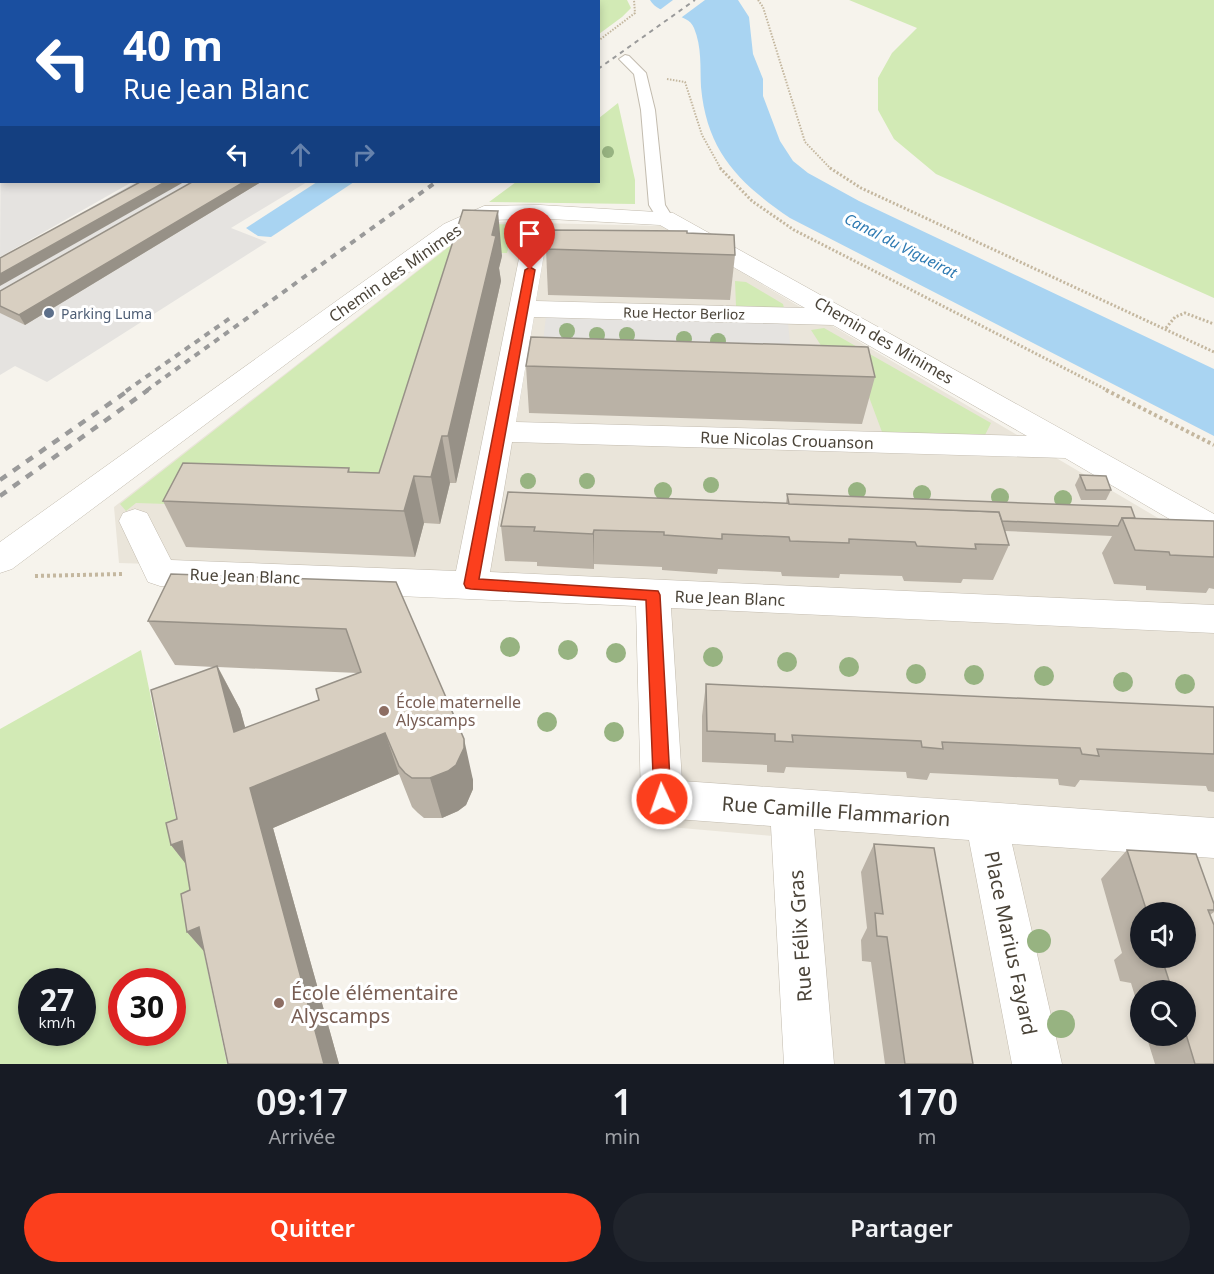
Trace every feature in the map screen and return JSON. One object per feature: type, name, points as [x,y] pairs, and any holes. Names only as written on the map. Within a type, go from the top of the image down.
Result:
[{"type":"street","name":"Chemin des Minimes","points":[[0,560],[452,229],[484,213],[540,212],[665,218],[844,317],[1214,529]]},
{"type":"street","points":[[471,584],[524,309],[540,212]]},
{"type":"street","name":"Rue Hector Berlioz","points":[[524,309],[844,317]]},
{"type":"street","name":"Rue Nicolas Crouanson","points":[[500,432],[1074,448]]},
{"type":"street","points":[[135,521],[160,573]]},
{"type":"street","name":"Rue Jean Blanc","points":[[160,573],[471,584],[653,595],[1214,619]]},
{"type":"street","name":"Rue Camille Flammarion","points":[[653,595],[662,799],[1214,838]]},
{"type":"street","name":"Rue Félix Gras","points":[[791,808],[809,1064]]},
{"type":"street","name":"Place Marius Fayard","points":[[986,822],[1037,1064]]},
{"type":"lane","points":[[625,59],[640,73],[648,110],[657,205],[665,218]]},
{"type":"path","points":[[600,39],[635,13],[634,0]]},
{"type":"path","points":[[758,0],[763,7],[805,142],[834,172],[861,188],[1214,352]]},
{"type":"path","points":[[640,73],[685,82],[716,164],[757,207],[794,230],[1214,445]]},
{"type":"path","points":[[1166,328],[1175,317],[1185,313],[1214,324]]},
{"type":"path","points":[[30,576],[160,573]]},
{"type":"shaded area","points":[[0,183],[130,183],[0,257]]},
{"type":"shaded area","name":"Parking Luma","points":[[134,183],[305,183],[231,228],[267,242],[47,382],[15,366],[0,375],[0,259]]},
{"type":"shaded area","points":[[493,222],[663,226],[1214,551],[1214,1064],[789,1064],[772,836],[647,825],[643,579],[119,563],[114,507],[472,228]]},
{"type":"shaded area","points":[[546,316],[788,323],[792,364],[541,359]]},
{"type":"green space","points":[[600,0],[627,0],[631,8],[600,33]]},
{"type":"green space","points":[[849,0],[1214,0],[1214,298],[936,174],[894,139],[878,110],[878,78],[892,53],[917,28]]},
{"type":"green space","points":[[618,103],[635,180],[635,204],[489,202],[515,183],[600,183],[600,117]]},
{"type":"green space","points":[[492,224],[531,225],[526,240],[510,241],[507,253],[466,253],[385,511],[136,503],[126,511],[120,504],[459,239]]},
{"type":"green space","points":[[735,281],[746,282],[783,304],[784,308],[736,306]]},
{"type":"green space","points":[[824,328],[991,423],[984,437],[882,432],[866,389],[849,389],[811,330]]},
{"type":"green space","points":[[141,650],[227,1064],[0,1064],[0,729]]},
{"type":"water","name":"Canal du Vigueirat","points":[[650,0],[738,0],[749,17],[753,54],[763,79],[763,96],[780,141],[793,161],[808,173],[859,201],[1214,369],[1214,436],[790,218],[755,192],[729,164],[710,130],[704,110],[699,50],[694,28],[686,19],[660,9]]},
{"type":"water","points":[[315,183],[352,183],[271,237],[258,236],[246,228]]},
{"type":"pier","points":[[673,0],[705,0],[678,20],[657,12]]},
{"type":"building","points":[[138,183],[163,183],[0,274],[0,258]]},
{"type":"building","points":[[190,183],[242,183],[19,315],[0,306],[0,291]]},
{"type":"building","points":[[463,210],[498,211],[492,235],[496,236],[448,436],[442,436],[431,477],[414,476],[404,511],[163,501],[183,463],[349,468],[348,472],[379,473]]},
{"type":"building","points":[[550,230],[687,231],[687,233],[734,235],[735,255],[546,249]]},
{"type":"building","points":[[531,337],[868,347],[875,377],[526,366]]},
{"type":"building","points":[[1080,475],[1106,476],[1111,490],[1086,490]]},
{"type":"building","points":[[508,492],[999,512],[1009,545],[975,544],[976,549],[917,546],[915,542],[849,539],[849,543],[790,541],[789,537],[722,534],[722,539],[664,535],[664,532],[594,530],[593,534],[534,531],[535,527],[501,526]]},
{"type":"building","points":[[787,494],[1131,507],[1135,518],[1122,518],[1118,526],[1002,521],[999,512],[789,504]]},
{"type":"building","points":[[1122,518],[1214,521],[1214,557],[1170,555],[1169,552],[1135,550]]},
{"type":"building","points":[[171,574],[396,582],[464,739],[464,748],[456,765],[430,778],[412,778],[405,773],[399,766],[385,733],[250,788],[324,1064],[228,1064],[199,927],[187,932],[181,894],[190,890],[182,841],[171,845],[166,823],[177,819],[151,690],[217,666],[234,732],[319,700],[316,689],[361,672],[346,629],[148,621]]},
{"type":"building","points":[[706,684],[1214,707],[1214,754],[1097,749],[1099,756],[1082,754],[1080,748],[942,742],[943,749],[922,747],[921,741],[792,735],[793,742],[775,741],[775,734],[707,731]]},
{"type":"building","points":[[874,844],[934,848],[973,1064],[905,1064],[887,937],[877,936],[875,913],[883,914]]},
{"type":"building","points":[[1127,850],[1196,854],[1214,904],[1214,910],[1208,910],[1214,925],[1214,1064],[1195,1064],[1190,1046],[1196,1046],[1196,980],[1169,980],[1165,968],[1196,968],[1196,902],[1144,902]]},
{"type":"railway","points":[[600,68],[695,0]]},
{"type":"railway","points":[[146,391],[435,183]]},
{"type":"railway","points":[[126,391],[233,316]]},
{"type":"railway","points":[[0,480],[129,390]]},
{"type":"railway","points":[[0,496],[148,390]]},
{"type":"place","name":"Parking Luma","points":[[49,313]]},
{"type":"place","name":"École maternelle Alyscamps","points":[[384,711]]},
{"type":"place","name":"École élémentaire Alyscamps","points":[[279,1003]]},
{"type":"route","points":[[530,270],[471,584],[653,595],[662,799]]}]
